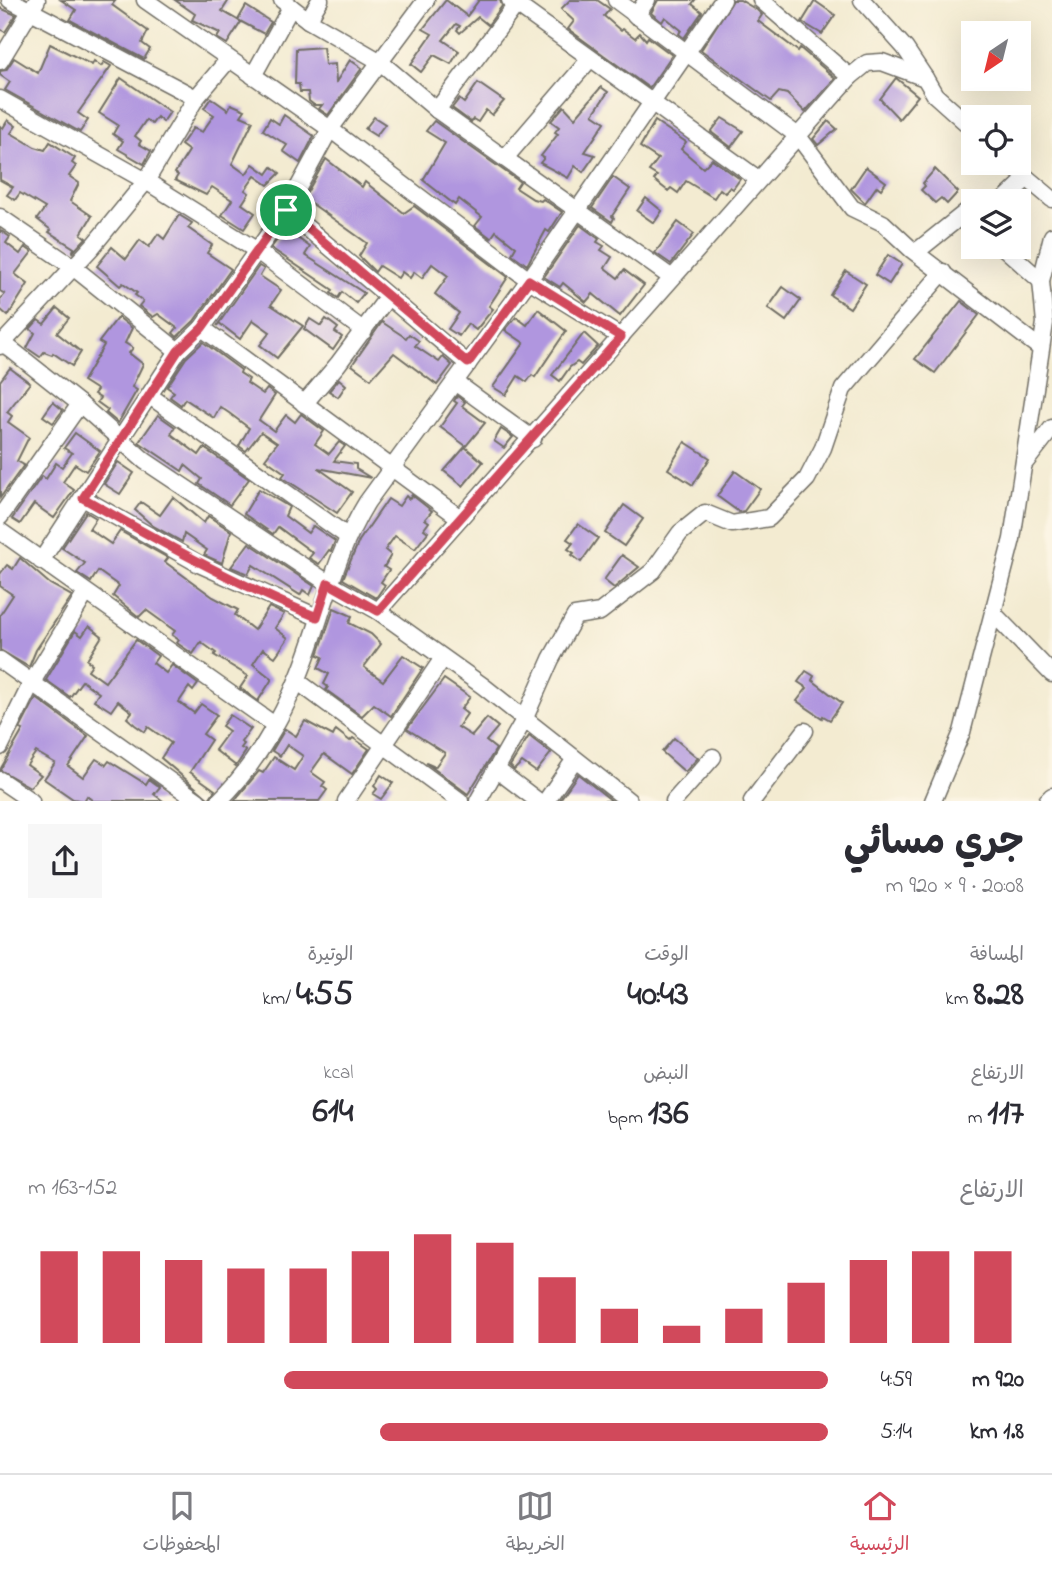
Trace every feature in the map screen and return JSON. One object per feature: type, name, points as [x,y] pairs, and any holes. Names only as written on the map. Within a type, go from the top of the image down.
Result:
[{"type":"street","points":[[10,0],[34,4],[196,98]]},
{"type":"street","points":[[145,0],[330,130],[529,280],[621,337]]},
{"type":"street","points":[[308,20],[320,0]]},
{"type":"street","points":[[41,561],[178,351],[202,328],[286,210],[330,130],[426,0]]},
{"type":"street","points":[[615,0],[798,136],[852,208],[883,223],[916,252],[1040,348]]},
{"type":"street","points":[[636,16],[647,0]]},
{"type":"street","points":[[219,801],[252,762],[297,681],[328,583],[347,536],[367,502],[578,211],[723,0]]},
{"type":"street","points":[[761,0],[850,77]]},
{"type":"street","points":[[862,0],[905,48],[935,94],[961,118]]},
{"type":"street","points":[[253,76],[287,3],[308,20],[379,61],[438,110],[672,278]]},
{"type":"street","points":[[438,110],[513,3],[758,179]]},
{"type":"street","points":[[0,61],[34,4]]},
{"type":"street","points":[[229,59],[196,98],[146,181],[73,267],[1,345],[80,404],[121,441],[176,484],[328,583],[378,611],[629,801]]},
{"type":"street","points":[[505,158],[590,59]]},
{"type":"street","points":[[378,611],[533,439],[850,77],[867,63],[882,62],[925,78]]},
{"type":"street","points":[[0,99],[146,181],[256,250],[364,331]]},
{"type":"street","points":[[1023,175],[1052,199]]},
{"type":"street","points":[[1016,189],[1027,178]]},
{"type":"street","points":[[286,210],[387,298],[468,363]]},
{"type":"street","points":[[0,217],[73,267],[178,351]]},
{"type":"street","points":[[916,252],[961,217]]},
{"type":"street","points":[[933,801],[959,741],[1012,538],[1048,308],[1041,281],[1052,236]]},
{"type":"street","points":[[1016,259],[1041,281]]},
{"type":"street","points":[[478,801],[524,720],[551,659],[575,617],[600,612],[653,571],[680,533],[705,513],[732,524],[769,517],[807,479],[824,448],[843,389],[943,272]]},
{"type":"street","points":[[304,404],[364,331],[387,298]]},
{"type":"street","points":[[202,328],[460,518]]},
{"type":"street","points":[[454,382],[533,439]]},
{"type":"street","points":[[150,396],[347,536]]},
{"type":"street","points":[[0,517],[80,404]]},
{"type":"street","points":[[1023,466],[1052,428]]},
{"type":"street","points":[[83,498],[199,564],[256,592],[317,617]]},
{"type":"street","points":[[0,531],[273,724]]},
{"type":"street","points":[[0,747],[32,682],[86,593]]},
{"type":"street","points":[[994,614],[1052,674]]},
{"type":"street","points":[[346,801],[443,659]]},
{"type":"street","points":[[0,660],[198,801]]},
{"type":"street","points":[[297,681],[460,801]]},
{"type":"street","points":[[752,801],[806,730]]},
{"type":"street","points":[[674,801],[713,757]]},
{"type":"street","points":[[546,801],[575,760]]},
{"type":"street","points":[[495,769],[538,801]]},
{"type":"street","points":[[0,780],[31,801]]},
{"type":"street","points":[[1047,801],[1052,796]]},
{"type":"building","points":[[61,0],[116,0],[112,5],[148,31],[142,43],[150,49],[144,59],[70,20],[76,10]]},
{"type":"building","points":[[175,0],[229,0],[222,11],[241,22],[227,44],[217,38],[220,33],[192,20],[195,14]]},
{"type":"building","points":[[446,0],[467,16],[479,0],[500,0],[502,6],[488,25],[478,17],[460,33],[457,30],[460,26],[456,24],[443,40],[459,51],[451,64],[434,55],[421,72],[411,64],[432,34],[423,29]]},
{"type":"building","points":[[570,0],[597,0],[610,9],[604,16],[621,31],[623,29],[635,38],[640,33],[646,40],[648,37],[672,55],[649,88],[568,29],[574,21],[561,9]]},
{"type":"building","points":[[658,0],[695,0],[692,4],[702,12],[684,38],[679,34],[681,30],[665,17],[662,22],[651,13]]},
{"type":"building","points":[[733,0],[740,0],[757,10],[762,15],[758,21],[798,51],[800,48],[835,78],[805,112],[787,94],[779,92],[771,101],[701,50]]},
{"type":"building","points":[[815,1],[835,15],[822,34],[802,22]]},
{"type":"building","points":[[246,6],[271,22],[264,34],[238,20]]},
{"type":"building","points":[[0,8],[16,15],[5,32],[0,29]]},
{"type":"building","points":[[50,44],[92,65],[94,61],[101,66],[104,62],[111,66],[78,113],[88,120],[80,132],[5,90],[10,82],[0,75],[0,71],[6,70],[14,58],[38,73]]},
{"type":"building","points":[[323,47],[325,65],[335,64],[336,82],[350,60],[362,68],[328,115],[319,109],[322,105],[314,105],[309,101],[308,92],[300,92],[299,84],[295,84],[296,49]]},
{"type":"building","points":[[121,78],[170,112],[163,122],[157,117],[152,124],[146,120],[135,136],[141,141],[139,144],[151,151],[144,164],[118,149],[123,141],[113,134],[118,125],[99,113]]},
{"type":"building","points":[[896,78],[918,96],[899,119],[880,99]]},
{"type":"building","points":[[478,83],[504,101],[492,115],[486,110],[478,122],[473,119],[471,122],[452,108],[459,99],[464,103]]},
{"type":"building","points":[[601,87],[608,92],[593,114],[605,122],[585,152],[595,155],[583,172],[575,166],[568,178],[540,163],[544,158],[541,156],[558,134],[555,132],[559,127],[551,121],[564,106],[575,118]]},
{"type":"building","points":[[211,98],[228,110],[231,104],[245,110],[241,116],[253,121],[232,164],[246,174],[253,164],[267,174],[272,167],[280,173],[268,185],[255,176],[245,190],[249,193],[242,204],[255,213],[244,229],[222,215],[232,200],[212,187],[206,195],[175,180],[178,175],[175,173],[189,151],[181,145],[193,128],[202,132],[214,115],[204,108]]},
{"type":"building","points":[[284,115],[314,136],[300,163],[283,151],[287,145],[263,130],[270,118],[279,124]]},
{"type":"building","points":[[374,117],[385,124],[376,136],[365,129]]},
{"type":"building","points":[[722,118],[743,131],[731,147],[711,132]]},
{"type":"building","points":[[8,120],[16,126],[11,133],[35,147],[45,150],[50,142],[75,158],[72,163],[76,166],[69,176],[79,183],[70,201],[92,216],[81,234],[86,238],[72,253],[74,248],[49,232],[51,230],[37,219],[45,208],[20,193],[15,200],[7,195],[13,187],[0,180],[0,126],[3,128]]},
{"type":"building","points":[[434,121],[520,182],[516,188],[533,199],[543,199],[562,212],[549,232],[546,230],[527,265],[512,254],[516,247],[496,231],[491,238],[475,226],[482,217],[459,199],[455,205],[423,180],[445,143],[426,131]]},
{"type":"building","points":[[655,121],[686,142],[681,149],[703,168],[712,159],[740,179],[733,189],[730,187],[725,193],[720,189],[714,198],[686,181],[678,193],[671,188],[668,191],[654,180],[657,176],[649,171],[658,159],[640,147]]},
{"type":"building","points":[[828,121],[837,129],[818,145],[813,139]]},
{"type":"building","points":[[326,159],[362,187],[365,182],[404,213],[414,206],[508,277],[489,306],[493,309],[476,330],[468,324],[459,336],[448,329],[459,313],[435,294],[448,276],[432,264],[422,278],[414,272],[410,278],[402,272],[398,278],[379,266],[375,272],[359,256],[367,243],[304,198]]},
{"type":"building","points":[[866,167],[886,182],[881,189],[877,186],[865,203],[851,189]]},
{"type":"building","points":[[935,169],[958,192],[947,204],[941,198],[935,203],[921,190],[925,186],[923,183]]},
{"type":"building","points":[[613,177],[630,189],[612,216],[612,222],[592,208]]},
{"type":"building","points":[[646,198],[662,211],[654,223],[637,211]]},
{"type":"building","points":[[179,215],[192,223],[188,228],[212,245],[207,253],[231,269],[194,321],[177,337],[173,333],[177,328],[158,314],[153,317],[139,306],[143,301],[135,295],[137,293],[123,283],[120,286],[97,266],[112,247],[126,259],[140,240],[149,247],[158,234],[164,239]]},
{"type":"building","points":[[678,222],[694,234],[671,264],[655,253]]},
{"type":"building","points":[[580,225],[599,239],[597,242],[604,246],[601,250],[612,257],[605,268],[618,278],[624,270],[644,285],[620,316],[593,294],[586,302],[563,283],[560,287],[544,277]]},
{"type":"building","points":[[285,229],[310,247],[305,255],[364,293],[356,303],[342,292],[338,298],[331,293],[333,290],[271,248]]},
{"type":"building","points":[[0,230],[10,237],[6,243],[20,254],[25,247],[32,252],[15,274],[28,284],[8,316],[0,309],[0,300],[5,294],[0,291]]},
{"type":"building","points":[[888,255],[902,264],[889,284],[875,275]]},
{"type":"building","points":[[259,266],[264,269],[260,276],[281,290],[271,305],[303,326],[277,358],[260,345],[270,332],[253,320],[240,339],[219,323]]},
{"type":"building","points":[[846,271],[866,284],[850,308],[830,295]]},
{"type":"building","points":[[783,287],[801,300],[786,321],[768,308]]},
{"type":"building","points":[[961,301],[979,315],[935,373],[915,359]]},
{"type":"building","points":[[57,308],[69,318],[57,333],[81,352],[72,366],[53,353],[44,352],[40,357],[27,348],[35,333],[30,329],[38,320],[44,324]]},
{"type":"building","points":[[538,309],[566,331],[535,377],[532,375],[527,382],[518,376],[506,395],[493,387],[524,343],[505,330],[516,317],[527,325]]},
{"type":"building","points":[[118,317],[132,328],[125,343],[133,348],[129,353],[143,364],[132,387],[137,390],[118,423],[106,413],[108,410],[97,402],[100,398],[94,394],[97,390],[83,381],[104,345],[99,342]]},
{"type":"building","points":[[310,319],[321,326],[326,319],[338,328],[335,332],[342,337],[333,350],[304,329]]},
{"type":"building","points":[[382,322],[406,338],[409,334],[419,341],[415,346],[439,362],[443,357],[452,365],[437,385],[394,353],[371,379],[352,365]]},
{"type":"building","points":[[584,333],[598,346],[581,365],[577,362],[570,367],[560,381],[552,375]]},
{"type":"building","points":[[203,342],[241,370],[240,373],[249,379],[247,383],[263,394],[267,389],[275,395],[259,420],[274,431],[286,415],[295,422],[301,414],[324,431],[315,444],[329,454],[339,442],[345,446],[334,461],[356,464],[356,469],[371,478],[318,468],[352,492],[337,513],[282,477],[285,473],[265,459],[277,443],[261,432],[246,451],[239,446],[249,428],[229,413],[220,407],[214,418],[185,399],[181,405],[170,397],[174,392],[167,387],[186,358]]},
{"type":"building","points":[[10,368],[30,383],[7,412],[12,416],[8,422],[29,437],[17,461],[24,465],[0,498],[0,381]]},
{"type":"building","points":[[339,379],[346,385],[338,397],[329,391]]},
{"type":"building","points":[[457,396],[465,402],[462,406],[485,423],[466,446],[440,427],[457,403],[454,401]]},
{"type":"building","points":[[53,402],[63,410],[53,423],[43,416]]},
{"type":"building","points":[[158,415],[175,427],[171,434],[199,455],[204,448],[249,479],[230,505],[199,484],[202,479],[185,465],[182,471],[139,442]]},
{"type":"building","points":[[501,429],[513,437],[504,448],[494,441]]},
{"type":"building","points":[[75,433],[100,451],[86,471],[75,464],[63,482],[74,490],[54,518],[34,504],[20,524],[12,519],[42,476],[46,479],[56,463],[62,467],[72,453],[64,448]]},
{"type":"building","points":[[685,442],[710,458],[693,485],[668,469]]},
{"type":"building","points":[[465,447],[483,462],[463,486],[444,471]]},
{"type":"building","points":[[118,462],[134,473],[120,494],[104,484]]},
{"type":"building","points":[[735,471],[760,489],[744,511],[739,512],[717,496]]},
{"type":"building","points":[[259,489],[289,507],[285,516],[308,533],[313,526],[335,541],[331,551],[329,550],[319,564],[309,558],[313,553],[278,527],[273,534],[244,514]]},
{"type":"building","points":[[412,495],[432,511],[425,519],[429,522],[424,529],[428,532],[415,549],[395,536],[385,550],[391,555],[384,567],[389,570],[381,582],[385,585],[376,598],[343,579],[359,541],[388,499],[399,506],[406,496],[409,499]]},
{"type":"building","points":[[173,497],[204,523],[208,516],[231,531],[222,563],[204,555],[207,550],[184,534],[182,542],[153,526],[135,510],[141,502],[160,515]]},
{"type":"building","points":[[624,505],[643,519],[624,546],[605,533]]},
{"type":"building","points":[[86,512],[96,518],[89,529],[111,544],[120,531],[168,558],[165,562],[213,597],[238,610],[235,615],[254,630],[269,607],[284,614],[275,628],[288,638],[275,657],[263,649],[253,664],[272,679],[258,701],[240,688],[248,676],[214,655],[216,653],[201,642],[193,654],[177,643],[179,640],[172,635],[175,631],[146,610],[139,617],[113,596],[119,586],[98,571],[91,582],[77,573],[85,563],[62,548]]},
{"type":"building","points":[[578,524],[598,538],[581,562],[568,549],[573,543],[567,539]]},
{"type":"building","points":[[249,543],[314,586],[310,595],[303,590],[300,595],[253,565],[248,574],[231,567]]},
{"type":"building","points":[[622,555],[639,567],[614,588],[604,580]]},
{"type":"building","points":[[20,558],[50,584],[72,596],[36,650],[29,667],[0,650],[0,615],[13,595],[0,586],[0,574],[7,565],[13,569]]},
{"type":"building","points":[[334,608],[352,616],[349,623],[371,634],[381,644],[364,667],[383,681],[403,655],[423,668],[391,716],[374,704],[362,716],[326,690],[328,687],[324,684],[329,674],[318,668],[323,657],[318,655]]},
{"type":"building","points":[[89,626],[102,636],[87,660],[92,664],[88,670],[105,682],[136,640],[158,656],[153,663],[166,673],[172,665],[198,684],[193,691],[189,687],[179,702],[194,713],[201,704],[217,715],[203,734],[211,740],[190,772],[215,790],[209,799],[161,758],[171,743],[148,727],[145,732],[135,725],[127,718],[132,712],[118,701],[111,711],[94,700],[99,693],[82,681],[70,697],[46,680],[75,631],[82,636]]},
{"type":"building","points":[[806,671],[814,676],[812,680],[842,703],[830,720],[823,716],[822,718],[797,701],[807,688],[798,682]]},
{"type":"building","points":[[444,679],[470,697],[461,709],[467,714],[458,727],[472,736],[487,718],[498,727],[486,741],[496,749],[468,794],[426,763],[435,767],[445,753],[407,729]]},
{"type":"building","points":[[36,698],[88,736],[68,766],[83,777],[96,759],[106,765],[109,761],[146,784],[149,779],[160,787],[154,794],[163,801],[93,801],[87,796],[84,801],[73,799],[44,779],[55,763],[36,752],[27,765],[41,775],[30,787],[0,770],[23,730],[20,729]]},
{"type":"building","points":[[230,715],[251,729],[241,742],[244,744],[241,748],[246,751],[236,766],[215,750],[229,731],[222,726]]},
{"type":"building","points":[[305,721],[333,736],[336,730],[350,741],[353,738],[369,749],[352,774],[324,754],[311,772],[325,782],[322,786],[327,790],[319,801],[234,801],[259,771],[263,773],[274,757],[294,770],[303,756],[287,745],[280,756],[272,751],[285,729],[296,736]]},
{"type":"building","points":[[529,736],[551,753],[536,772],[522,762],[514,770],[510,766]]},
{"type":"building","points":[[674,738],[698,758],[685,772],[662,752]]},
{"type":"building","points":[[578,774],[612,801],[559,801]]},
{"type":"building","points":[[381,775],[393,783],[381,799],[373,794],[377,789],[374,786]]},
{"type":"route","points":[[286,210],[387,298],[468,363],[529,280],[621,337],[378,611],[328,583],[317,617],[256,592],[199,564],[83,498],[178,351],[202,328],[286,210]]}]
